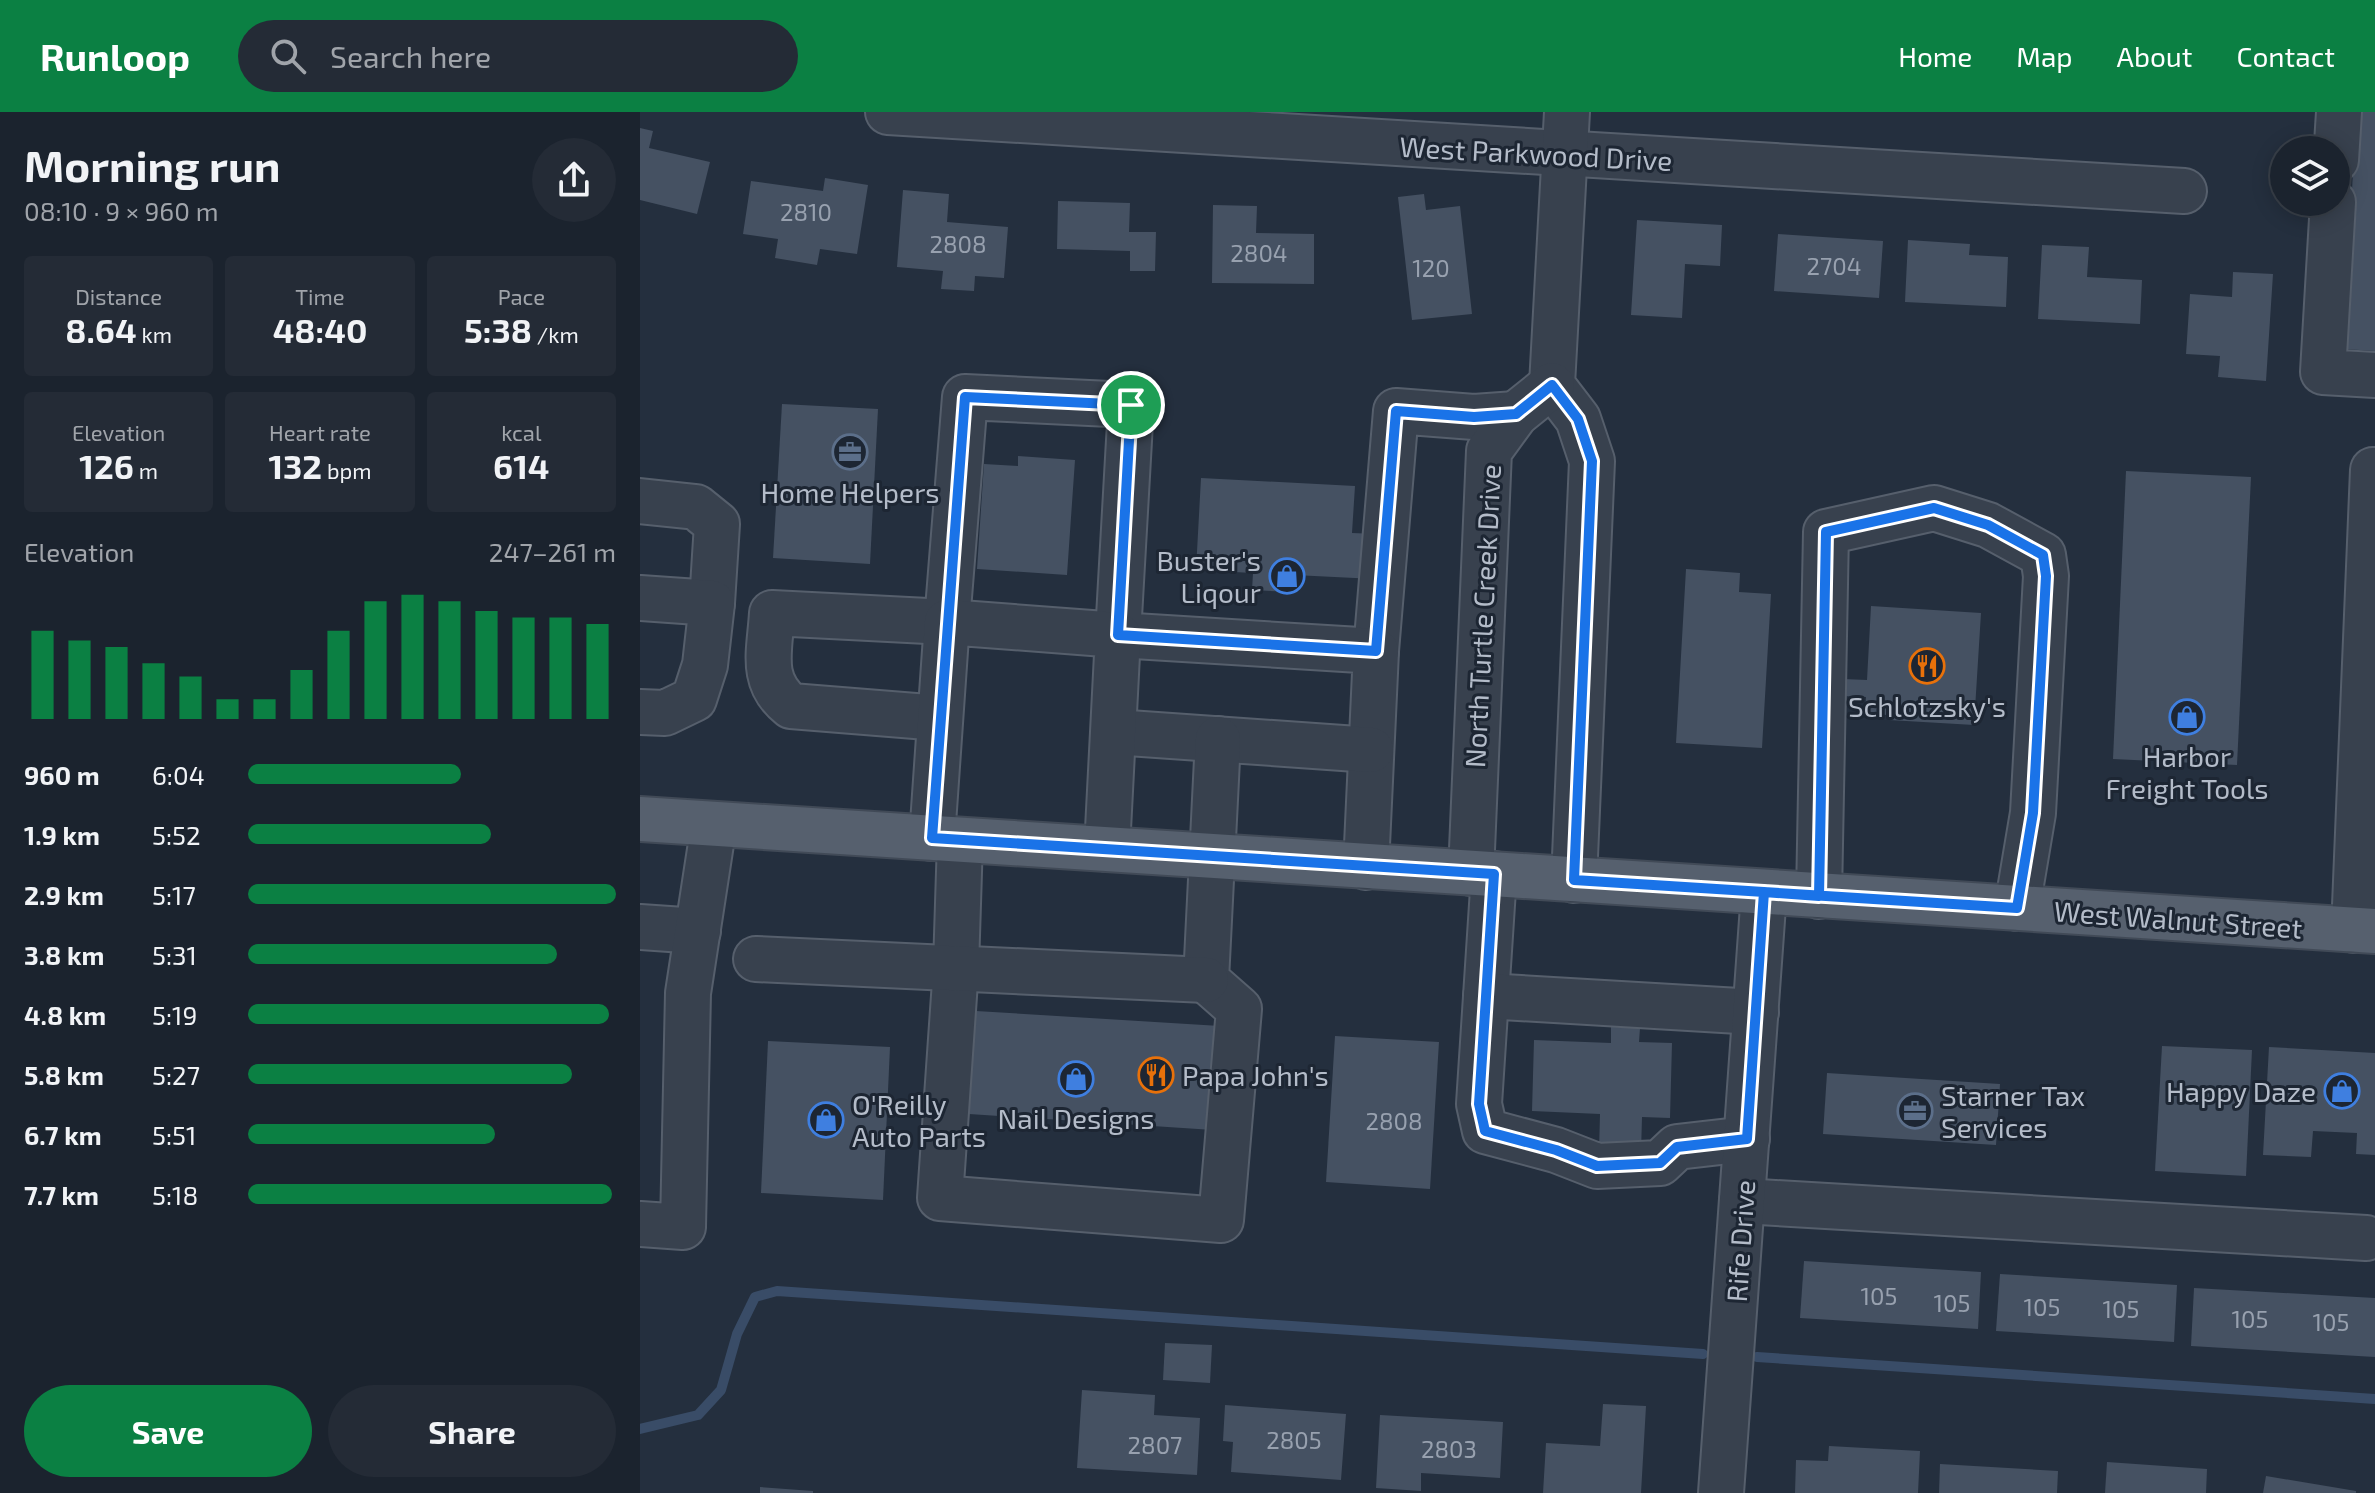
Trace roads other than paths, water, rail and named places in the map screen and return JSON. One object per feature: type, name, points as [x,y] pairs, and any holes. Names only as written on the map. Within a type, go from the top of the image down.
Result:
[{"type":"main road","name":"West Walnut Street","points":[[640,819],[2364,931]]},
{"type":"street","name":"West Parkwood Drive","points":[[888,112],[2184,191]]},
{"type":"street","points":[[1567,112],[1552,385],[1578,419],[1592,461],[1574,880]]},
{"type":"street","points":[[2338,136],[2339,112]]},
{"type":"street","points":[[2332,216],[2323,372],[2375,375]]},
{"type":"street","name":"North Turtle Creek Drive","points":[[1552,385],[1516,414],[1489,451],[1482,874],[1486,996],[1479,1104],[1485,1131],[1556,1150],[1597,1166],[1660,1163],[1677,1147],[1747,1139]]},
{"type":"street","points":[[756,959],[956,967],[1206,980],[1239,1009],[1221,1220],[940,1198],[956,967],[940,718],[965,397],[1131,405],[1107,849]]},
{"type":"street","points":[[1366,867],[1376,651],[1396,411],[1474,417],[1516,414]]},
{"type":"street","points":[[2364,931],[2373,470]]},
{"type":"street","points":[[640,501],[696,507],[717,524],[705,665],[694,699],[665,713],[640,712]]},
{"type":"street","points":[[1819,896],[1826,532],[1934,508],[1988,525],[2043,555],[2046,576],[2033,813],[2017,908]]},
{"type":"street","points":[[640,598],[712,603]]},
{"type":"street","points":[[940,718],[791,706],[777,695],[769,680],[772,613],[1376,651]]},
{"type":"street","points":[[1114,732],[1371,750]]},
{"type":"street","points":[[1206,980],[1218,739]]},
{"type":"street","points":[[640,1224],[683,1227],[688,993],[714,824]]},
{"type":"street","name":"Rife Drive","points":[[1721,1493],[1764,892]]},
{"type":"street","points":[[640,927],[698,931]]},
{"type":"street","points":[[1486,996],[1756,1012]]},
{"type":"street","points":[[1742,1201],[2366,1238]]},
{"type":"waterway","points":[[640,1429],[698,1415],[721,1390],[737,1334],[755,1297],[777,1291],[1703,1354]]},
{"type":"waterway","points":[[1757,1357],[2375,1399]]},
{"type":"place","name":"Home Helpers","points":[[850,452]]},
{"type":"place","name":"Buster's Liqour","points":[[1287,576]]},
{"type":"place","name":"Schlotzsky's","points":[[1927,666]]},
{"type":"place","name":"Harbor Freight Tools","points":[[2187,717]]},
{"type":"place","name":"Papa John's","points":[[1156,1075]]},
{"type":"place","name":"Nail Designs","points":[[1076,1079]]},
{"type":"place","name":"Happy Daze","points":[[2342,1091]]},
{"type":"place","name":"Starner Tax Services","points":[[1915,1111]]},
{"type":"place","name":"O'Reilly Auto Parts","points":[[826,1120]]}]
